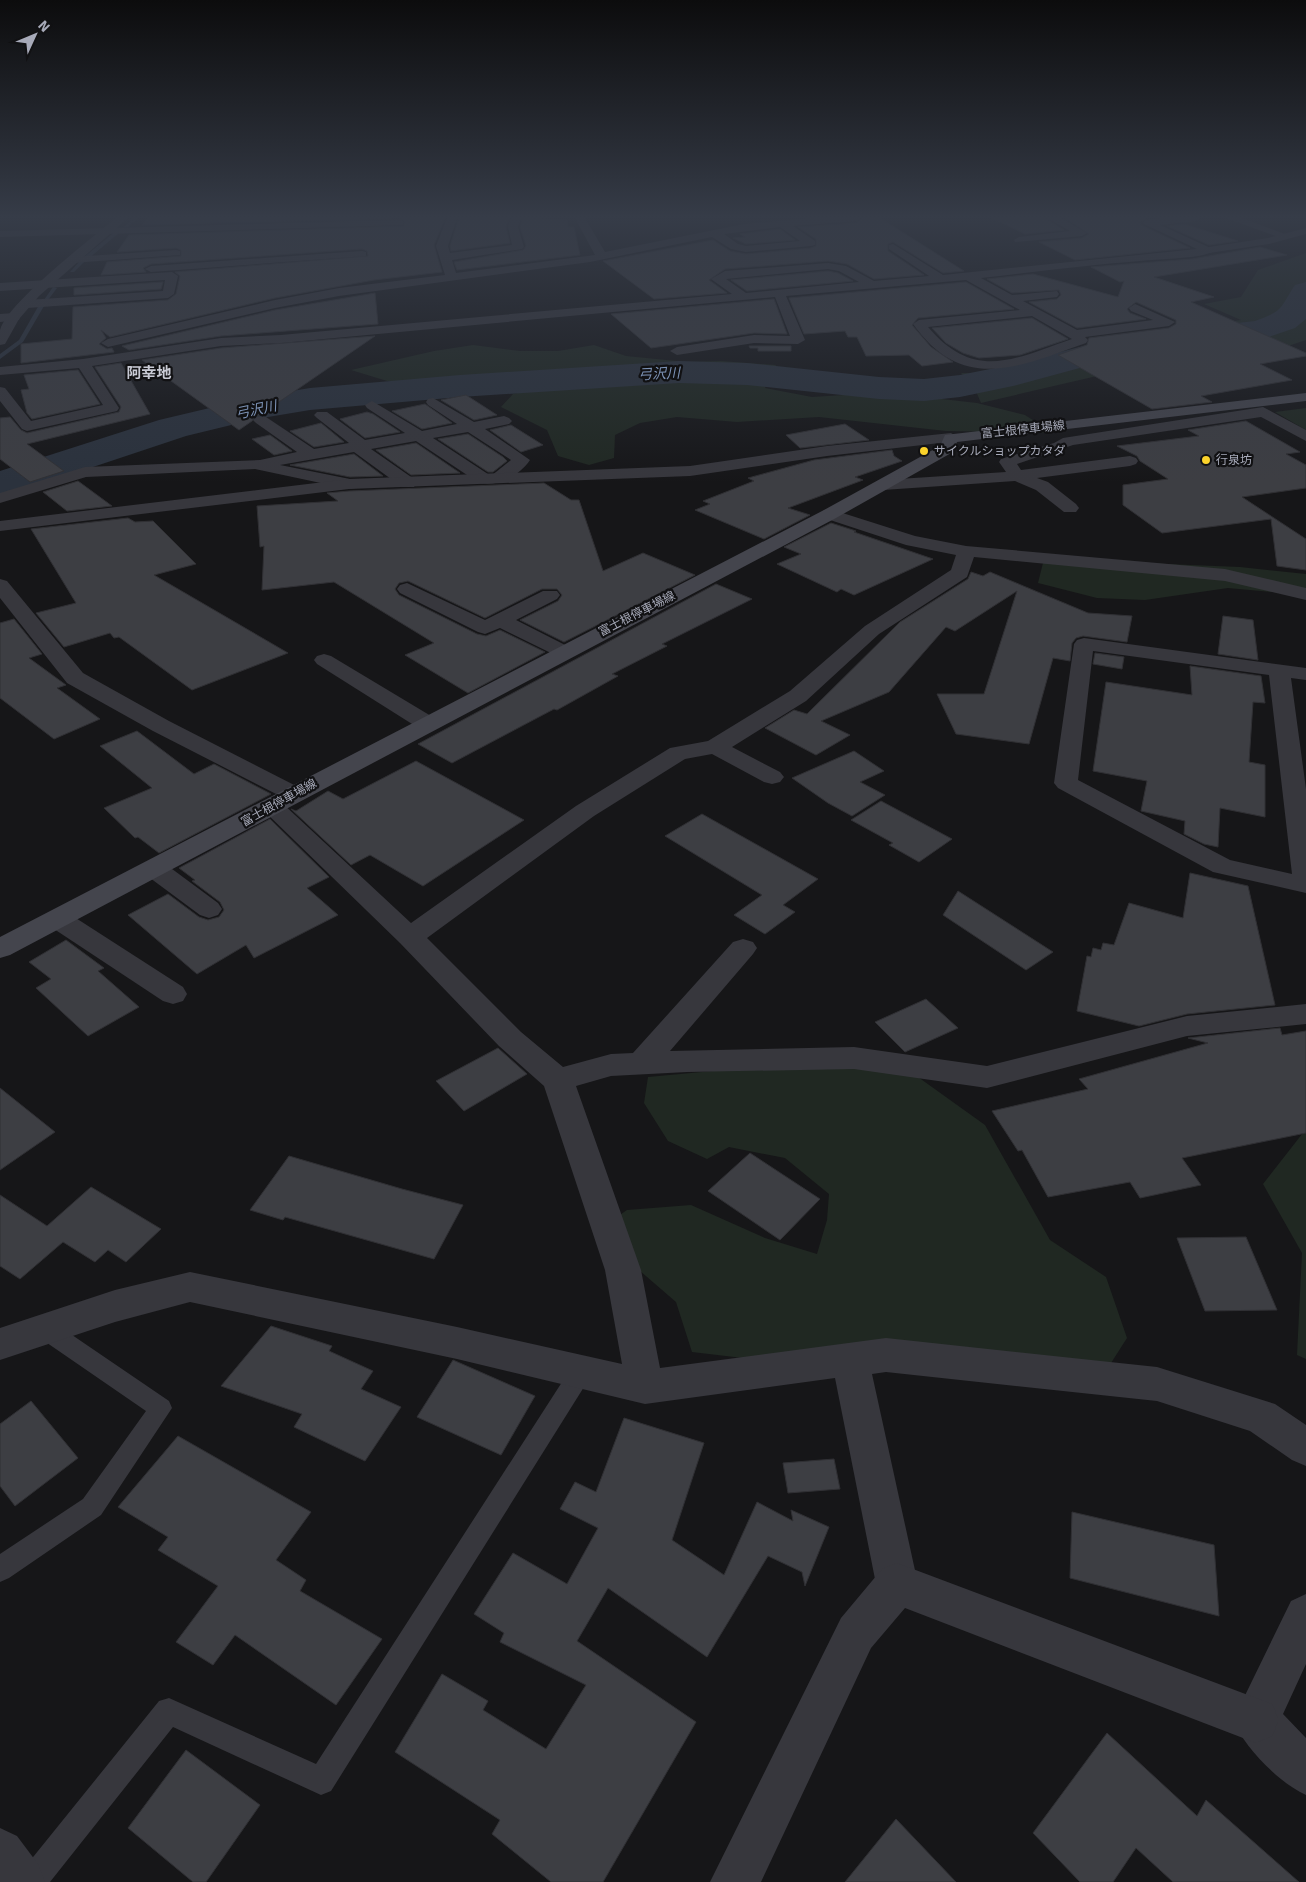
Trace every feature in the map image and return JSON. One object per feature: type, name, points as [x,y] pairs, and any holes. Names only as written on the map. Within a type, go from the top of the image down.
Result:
[{"type":"main road","name":"富士根停車場線","points":[[0,949],[830,514],[947,449],[950,438],[1306,397]]},
{"type":"street","points":[[0,341],[14,317],[25,306]]},
{"type":"street","points":[[97,346],[267,306]]},
{"type":"street","points":[[1,374],[80,357],[376,325],[619,306]]},
{"type":"street","points":[[677,351],[754,338],[798,340],[784,306]]},
{"type":"street","points":[[1022,306],[1075,334],[1081,340],[1019,359],[980,366],[966,363],[946,352],[919,324],[1033,312]]},
{"type":"street","points":[[1075,334],[1168,322],[1135,308]]},
{"type":"street","points":[[0,318],[14,317]]},
{"type":"street","points":[[0,391],[27,426],[112,408],[80,357]]},
{"type":"street","points":[[433,402],[466,426],[522,460],[491,479]]},
{"type":"street","points":[[372,405],[416,435],[491,479]]},
{"type":"street","points":[[1070,508],[1042,486],[1017,476],[1007,462],[1060,446],[1069,441],[1263,412],[1306,436]]},
{"type":"street","points":[[322,415],[408,483]]},
{"type":"street","points":[[261,420],[308,453]]},
{"type":"street","points":[[0,498],[85,472],[255,464],[308,453],[504,421]]},
{"type":"street","points":[[0,526],[349,484],[690,471],[827,451],[950,438]]},
{"type":"street","points":[[883,485],[1017,476],[1130,461]]},
{"type":"street","points":[[255,464],[349,484]]},
{"type":"street","points":[[830,514],[912,541],[966,551],[1225,575],[1306,594]]},
{"type":"street","points":[[410,937],[594,806],[678,753],[716,747],[798,696],[872,630],[960,573],[966,551]]},
{"type":"street","points":[[0,585],[75,678],[161,726],[283,800],[410,937],[510,1039],[558,1080],[623,1270],[645,1387]]},
{"type":"street","points":[[407,589],[485,628],[550,595]]},
{"type":"street","points":[[500,620],[564,652]]},
{"type":"street","points":[[1279,671],[1306,884],[1222,866],[1066,783],[1084,644],[1306,674]]},
{"type":"street","points":[[324,660],[428,724]]},
{"type":"street","points":[[716,747],[772,777]]},
{"type":"street","points":[[155,869],[209,910]]},
{"type":"street","points":[[58,919],[173,994]]},
{"type":"street","points":[[640,1064],[743,948]]},
{"type":"street","points":[[558,1080],[611,1065],[854,1058],[987,1078],[1186,1026],[1306,1014]]},
{"type":"street","points":[[0,1344],[116,1306],[190,1288],[457,1343],[645,1387],[886,1355],[1158,1384],[1261,1417],[1306,1447]]},
{"type":"street","points":[[850,1360],[897,1584]]},
{"type":"street","points":[[897,1584],[1256,1720],[1306,1770]]},
{"type":"street","points":[[735,1882],[856,1633],[897,1584]]},
{"type":"street","points":[[1256,1720],[1306,1616]]},
{"type":"street","points":[[0,1853],[20,1882]]},
{"type":"lane","points":[[0,1569],[92,1507],[161,1408],[44,1329]]},
{"type":"lane","points":[[31,1882],[169,1711],[321,1781],[581,1372]]},
{"type":"shaded area","points":[[1208,306],[1306,306],[1306,340],[1282,348],[1136,367],[981,403],[975,389],[961,373],[988,373],[1060,352],[1153,333],[1241,320]]},
{"type":"shaded area","points":[[473,345],[520,351],[558,351],[594,345],[626,356],[687,362],[721,361],[776,365],[765,388],[812,397],[898,394],[977,403],[1025,415],[1053,433],[946,431],[819,417],[737,422],[677,417],[640,423],[615,435],[614,458],[589,465],[558,456],[547,430],[501,407],[513,394],[536,389],[561,374],[479,385],[387,381],[351,370],[434,351]]},
{"type":"shaded area","points":[[1306,408],[1306,430],[1275,412]]},
{"type":"shaded area","points":[[1044,559],[1240,567],[1306,574],[1306,595],[1228,588],[1145,600],[1097,598],[1038,583]]},
{"type":"shaded area","points":[[854,1058],[911,1072],[985,1125],[1050,1240],[1106,1277],[1127,1338],[1104,1374],[769,1361],[692,1352],[676,1302],[632,1264],[601,1228],[627,1210],[691,1205],[765,1238],[817,1254],[827,1220],[829,1194],[785,1158],[729,1147],[707,1159],[668,1141],[644,1103],[648,1077]]},
{"type":"shaded area","points":[[1306,1129],[1306,1359],[1297,1355],[1302,1253],[1263,1184]]},
{"type":"building","points":[[242,306],[110,337],[101,330],[106,338],[99,344],[107,349],[112,348],[114,352],[21,363],[21,344],[72,339],[73,307]]},
{"type":"building","points":[[300,306],[376,306],[378,324],[221,336],[129,350],[122,346]]},
{"type":"building","points":[[700,306],[777,306],[787,334],[754,333],[651,348],[611,314]]},
{"type":"building","points":[[792,306],[1008,306],[1014,309],[918,318],[912,325],[931,347],[953,362],[922,366],[909,355],[866,356],[857,337],[848,337],[845,331],[804,334]]},
{"type":"building","points":[[1036,306],[1131,306],[1127,309],[1130,313],[1146,319],[1077,328]]},
{"type":"building","points":[[1145,306],[1200,306],[1306,353],[1306,356],[1260,364],[1292,380],[1201,396],[1212,402],[1152,409],[1058,355],[1087,345],[1089,338],[1169,328],[1176,324],[1176,320]]},
{"type":"building","points":[[1032,318],[1068,339],[1020,355],[979,358],[963,353],[946,343],[932,328]]},
{"type":"building","points":[[375,336],[260,415],[255,416],[252,421],[239,430],[142,360],[221,348]]},
{"type":"building","points":[[749,346],[791,346],[791,351],[758,351],[758,348],[750,348]]},
{"type":"building","points":[[121,363],[150,414],[27,444],[64,471],[30,482],[0,459],[0,418],[10,417],[21,430],[27,433],[119,412],[121,407],[95,367]]},
{"type":"building","points":[[78,370],[100,404],[32,419],[27,413],[21,390],[29,389],[24,375]]},
{"type":"building","points":[[466,395],[497,415],[474,420],[441,400]]},
{"type":"building","points":[[425,404],[452,423],[422,429],[392,411]]},
{"type":"building","points":[[367,412],[400,432],[365,438],[340,419]]},
{"type":"building","points":[[1246,421],[1300,452],[1286,454],[1306,465],[1306,488],[1242,497],[1306,539],[1306,570],[1277,566],[1271,519],[1162,533],[1123,505],[1123,485],[1168,479],[1140,461],[1137,456],[1117,446],[1199,436],[1188,430]]},
{"type":"building","points":[[321,423],[344,442],[314,447],[290,431]]},
{"type":"building","points":[[845,424],[869,440],[800,448],[786,435]]},
{"type":"building","points":[[511,425],[543,445],[521,452],[490,430]]},
{"type":"building","points":[[468,434],[507,461],[493,472],[488,472],[438,439]]},
{"type":"building","points":[[270,435],[292,451],[274,455],[252,439]]},
{"type":"building","points":[[416,443],[460,473],[411,475],[376,450]]},
{"type":"building","points":[[892,450],[894,456],[902,461],[855,477],[863,480],[788,508],[810,515],[764,539],[695,510],[710,504],[703,501],[754,481],[748,478],[814,460]]},
{"type":"building","points":[[354,454],[383,476],[350,477],[290,465]]},
{"type":"building","points":[[78,481],[112,506],[67,511],[43,492]]},
{"type":"building","points":[[544,483],[571,500],[579,500],[603,571],[643,553],[695,575],[564,642],[520,620],[558,601],[562,595],[557,589],[542,589],[485,618],[408,581],[399,583],[395,589],[399,595],[477,634],[486,636],[500,630],[545,652],[468,693],[405,655],[434,643],[334,582],[262,590],[264,546],[260,547],[257,506],[338,501],[327,493],[349,491]]},
{"type":"building","points":[[128,518],[135,522],[153,521],[196,564],[154,575],[288,653],[192,690],[119,637],[114,638],[110,633],[64,647],[36,613],[76,603],[31,529]]},
{"type":"building","points":[[831,523],[933,559],[854,595],[841,589],[837,592],[777,564],[801,554],[784,547]]},
{"type":"building","points":[[971,572],[983,576],[990,572],[1088,613],[1132,616],[1127,642],[1083,636],[1076,638],[1072,643],[1070,661],[1053,658],[1029,744],[956,734],[937,694],[984,694],[1017,591],[955,631],[946,627],[889,692],[821,721],[850,735],[816,755],[765,728],[794,710],[807,714],[900,622],[968,579]]},
{"type":"building","points":[[716,584],[752,599],[662,644],[667,646],[612,674],[618,676],[557,710],[554,709],[452,763],[418,744]]},
{"type":"building","points":[[1223,616],[1253,620],[1258,660],[1218,654]]},
{"type":"building","points":[[14,619],[42,654],[29,658],[66,685],[57,688],[100,719],[54,739],[0,698],[0,623]]},
{"type":"building","points":[[1095,653],[1124,657],[1122,669],[1093,664]]},
{"type":"building","points":[[1190,666],[1261,676],[1265,703],[1253,702],[1249,762],[1265,765],[1265,817],[1220,808],[1218,847],[1204,844],[1184,834],[1185,821],[1141,811],[1147,781],[1093,771],[1106,682],[1192,695]]},
{"type":"building","points":[[137,731],[194,774],[214,764],[271,794],[159,853],[138,837],[135,838],[104,808],[152,788],[100,746]]},
{"type":"building","points":[[854,751],[884,771],[860,782],[885,795],[852,816],[828,803],[792,778]]},
{"type":"building","points":[[416,761],[524,820],[423,886],[370,855],[351,865],[291,809],[296,811],[328,791],[343,799]]},
{"type":"building","points":[[881,801],[952,839],[919,862],[889,845],[893,843],[851,820]]},
{"type":"building","points":[[702,814],[818,879],[783,905],[795,912],[765,934],[734,915],[762,895],[665,836]]},
{"type":"building","points":[[270,819],[329,877],[307,888],[338,915],[254,958],[246,945],[197,974],[128,915],[168,894],[199,917],[208,920],[219,917],[224,910],[220,902],[192,881],[195,880],[179,868]]},
{"type":"building","points":[[1190,873],[1248,886],[1275,1005],[1187,1014],[1139,1026],[1077,1011],[1087,956],[1091,957],[1093,948],[1101,950],[1103,943],[1114,945],[1129,903],[1183,918]]},
{"type":"building","points":[[958,891],[1053,952],[1026,970],[943,915]]},
{"type":"building","points":[[66,940],[104,968],[98,971],[139,1007],[88,1036],[36,988],[51,979],[29,962]]},
{"type":"building","points":[[926,999],[958,1028],[905,1052],[875,1022]]},
{"type":"building","points":[[1280,1028],[1282,1035],[1306,1031],[1306,1133],[1182,1158],[1201,1185],[1140,1198],[1130,1182],[1048,1197],[1022,1150],[1018,1151],[992,1111],[1088,1089],[1079,1079],[1208,1043],[1188,1038]]},
{"type":"building","points":[[498,1048],[527,1074],[464,1111],[436,1081]]},
{"type":"building","points":[[0,1088],[55,1132],[0,1170]]},
{"type":"building","points":[[750,1153],[820,1199],[780,1240],[708,1191]]},
{"type":"building","points":[[289,1156],[463,1205],[434,1259],[285,1217],[283,1220],[250,1210]]},
{"type":"building","points":[[91,1187],[161,1229],[126,1262],[108,1250],[95,1262],[63,1242],[20,1279],[0,1266],[0,1195],[47,1226]]},
{"type":"building","points":[[1246,1237],[1277,1310],[1205,1311],[1177,1238]]},
{"type":"building","points":[[271,1326],[332,1346],[329,1351],[373,1371],[361,1389],[401,1407],[365,1461],[294,1427],[302,1414],[221,1386]]},
{"type":"building","points":[[453,1360],[535,1396],[501,1455],[417,1417]]},
{"type":"building","points":[[31,1401],[78,1458],[15,1506],[0,1486],[0,1424]]},
{"type":"building","points":[[624,1418],[704,1443],[672,1540],[724,1575],[757,1502],[793,1521],[791,1510],[829,1527],[805,1586],[802,1572],[768,1556],[707,1657],[608,1588],[577,1641],[696,1722],[603,1882],[551,1882],[492,1834],[500,1820],[395,1752],[442,1674],[488,1701],[483,1710],[546,1749],[586,1685],[500,1642],[504,1633],[474,1614],[513,1553],[567,1584],[598,1528],[560,1509],[575,1482],[596,1492]]},
{"type":"building","points":[[178,1436],[311,1512],[276,1560],[306,1580],[300,1591],[382,1639],[336,1705],[235,1635],[213,1665],[176,1642],[218,1586],[158,1550],[168,1537],[118,1507]]},
{"type":"building","points":[[834,1459],[840,1489],[788,1493],[783,1463]]},
{"type":"building","points":[[1072,1512],[1214,1545],[1219,1616],[1070,1578]]},
{"type":"building","points":[[1107,1733],[1197,1816],[1206,1800],[1299,1882],[1173,1882],[1136,1848],[1113,1882],[1080,1882],[1033,1833]]},
{"type":"building","points":[[186,1750],[260,1805],[206,1882],[193,1882],[128,1828]]},
{"type":"building","points":[[896,1819],[956,1882],[845,1882]]},
{"type":"waterway","points":[[0,357],[21,341],[41,306]]},
{"type":"waterway","name":"弓沢川","points":[[0,485],[173,428],[256,408],[310,399],[460,386],[679,372],[747,374],[879,388],[924,390],[960,386],[1013,375],[1122,346],[1260,330],[1284,321],[1297,311],[1299,306]]},
{"type":"place","name":"サイクルショップカタダ","points":[[924,451]]},
{"type":"place","name":"行泉坊","points":[[1206,460]]},
{"type":"district","name":"阿幸地","points":[[149,373]]}]
